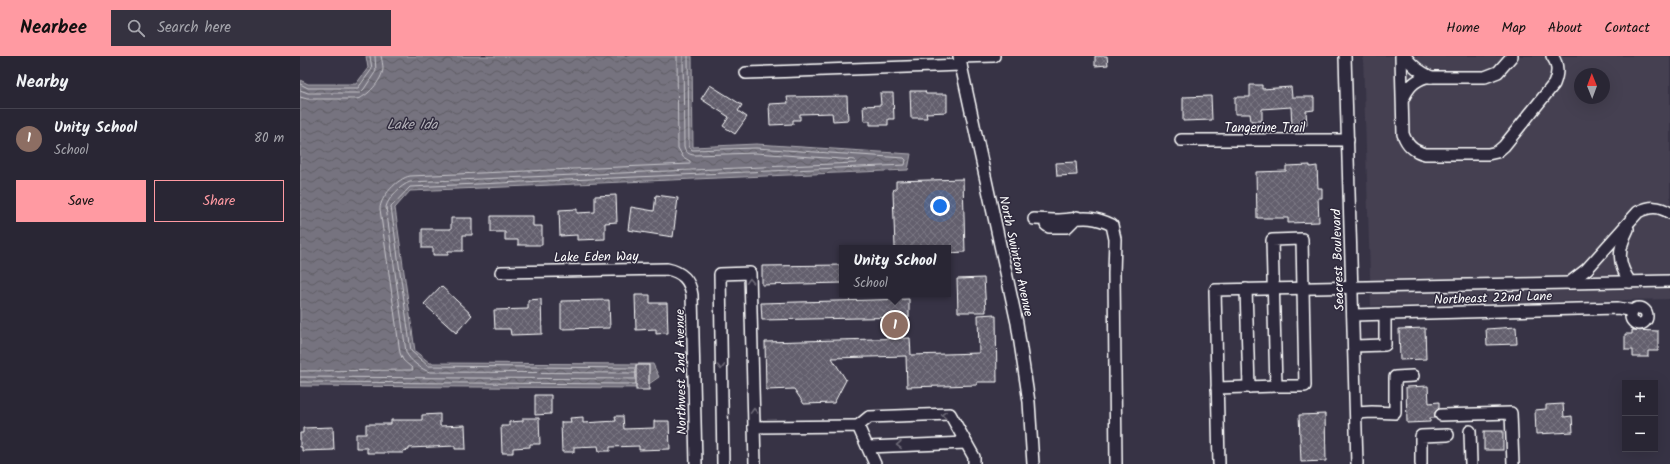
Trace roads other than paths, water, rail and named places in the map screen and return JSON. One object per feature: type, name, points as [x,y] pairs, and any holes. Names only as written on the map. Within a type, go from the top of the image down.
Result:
[{"type":"street","points":[[746,73],[960,60],[994,56]]},
{"type":"street","name":"Seacrest Boulevard","points":[[1345,56],[1357,464]]},
{"type":"street","points":[[1401,56],[1403,134],[1405,141],[1417,152],[1425,154],[1488,154],[1497,152],[1504,146],[1554,84],[1557,77],[1558,68],[1552,56]]},
{"type":"street","points":[[1405,56],[1412,65],[1431,77]]},
{"type":"street","points":[[1402,102],[1412,83],[1419,79],[1431,77],[1485,78],[1498,72],[1512,56]]},
{"type":"street","name":"North Swinton Avenue","points":[[960,60],[1017,323],[1029,402],[1033,464]]},
{"type":"street","name":"Tangerine Trail","points":[[1181,140],[1348,140]]},
{"type":"street","points":[[1569,283],[1587,269],[1638,212],[1646,208],[1654,207],[1663,209],[1670,213]]},
{"type":"street","points":[[1034,219],[1049,227],[1067,227],[1077,217],[1099,219],[1112,225],[1115,239],[1116,464]]},
{"type":"street","points":[[1630,282],[1623,272],[1620,259],[1621,244],[1632,219]]},
{"type":"street","points":[[1217,388],[1305,386],[1302,239],[1272,240],[1276,386]]},
{"type":"street","name":"Lake Eden Way","points":[[501,272],[667,269],[674,270],[682,274],[687,280]]},
{"type":"street","points":[[723,464],[720,274],[750,274],[755,464]]},
{"type":"street","name":"Northwest 2nd Avenue","points":[[687,280],[691,287],[692,295],[696,464]]},
{"type":"street","points":[[1219,464],[1216,290],[1352,286],[1670,281]]},
{"type":"street","points":[[1246,289],[1249,387]]},
{"type":"street","name":"Northeast 22nd Lane","points":[[1353,315],[1618,308],[1633,311]]},
{"type":"street","points":[[1354,346],[1386,345],[1385,314]]},
{"type":"street","points":[[1356,413],[1395,412],[1395,376],[1413,376]]},
{"type":"street","points":[[1441,415],[1511,413],[1513,464]]},
{"type":"street","points":[[754,427],[858,426],[869,417],[950,414],[974,457],[974,464]]},
{"type":"street","points":[[858,426],[875,464]]},
{"type":"street","points":[[1470,431],[1471,464]]},
{"type":"street","points":[[1421,464],[1420,436],[1448,435]]},
{"type":"street","points":[[868,447],[966,443]]},
{"type":"water","name":"Lake Ida","points":[[366,56],[692,56],[693,147],[756,144],[911,154],[908,170],[410,191],[395,208],[415,351],[430,363],[653,364],[659,377],[643,388],[300,386],[300,80],[308,84],[356,84],[368,68]]},
{"type":"place","name":"Unity School","points":[[895,325]]}]
